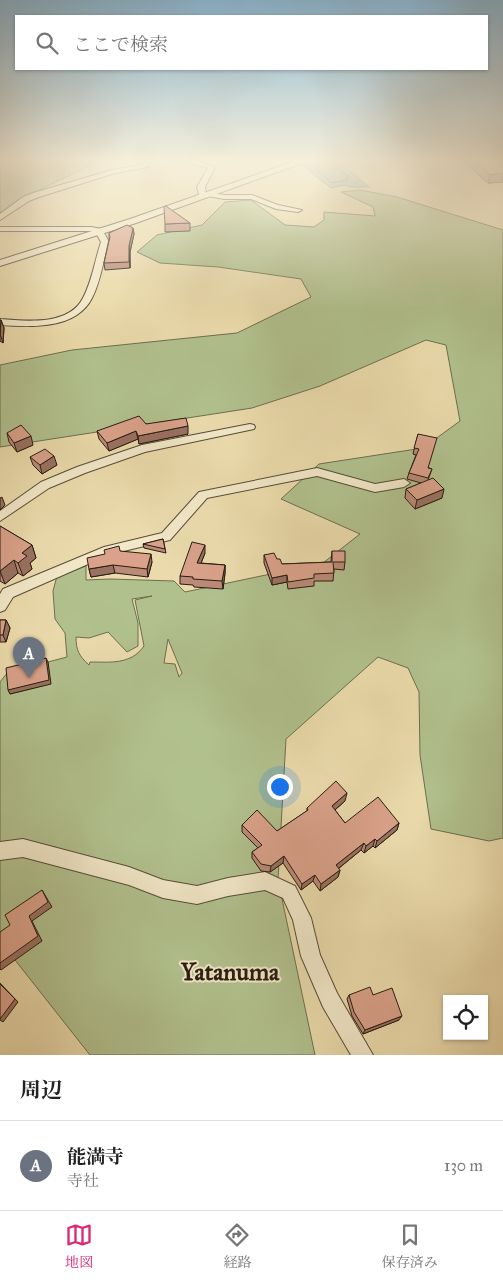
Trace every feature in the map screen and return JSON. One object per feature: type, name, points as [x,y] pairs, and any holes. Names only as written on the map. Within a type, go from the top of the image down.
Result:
[{"type":"street","points":[[0,218],[11,210]]},
{"type":"street","points":[[0,263],[161,210]]},
{"type":"street","points":[[0,229],[76,229],[99,231]]},
{"type":"street","points":[[0,322],[26,323],[49,321],[72,315],[80,309],[88,299],[105,242],[99,231]]},
{"type":"street","points":[[0,517],[44,485],[81,470],[142,449],[250,427]]},
{"type":"street","points":[[0,606],[4,591],[109,550],[166,537],[203,495],[317,472],[375,488],[404,483]]},
{"type":"street","points":[[0,851],[23,848],[129,876],[162,889],[197,895],[228,887],[265,881],[289,892],[302,918],[311,956],[330,1000],[347,1032],[364,1055]]},
{"type":"green space","points":[[217,210],[265,210],[285,225],[314,227],[324,220],[324,212],[375,216],[374,210],[440,210],[503,230],[503,838],[489,841],[431,829],[420,755],[419,692],[408,668],[378,657],[286,739],[278,880],[315,1055],[90,1055],[0,941],[0,682],[8,672],[10,694],[50,684],[48,662],[67,657],[65,633],[55,619],[53,591],[57,576],[86,566],[86,580],[174,581],[185,592],[323,563],[360,534],[281,499],[319,464],[423,448],[460,421],[446,345],[426,340],[320,386],[252,408],[0,447],[0,365],[72,350],[237,333],[311,297],[301,279],[218,267],[160,263],[137,252],[157,235],[202,225]],"holes":[[[152,596],[135,600],[144,646],[133,657],[120,661],[90,662],[89,665],[80,656],[76,637],[89,638],[108,632],[127,652],[138,646],[138,623],[132,599]],[[168,639],[182,673],[179,677],[175,664],[164,663]]]},
{"type":"building","points":[[164,210],[172,210],[190,223],[165,224]]},
{"type":"building","points":[[127,225],[133,228],[129,246],[129,262],[104,263],[110,237],[109,233]]},
{"type":"building","points":[[139,416],[146,424],[186,418],[188,426],[138,436],[136,431],[107,443],[97,431]]},
{"type":"building","points":[[21,425],[31,436],[14,443],[7,433]]},
{"type":"building","points":[[418,434],[437,438],[428,468],[432,469],[428,478],[409,473],[419,449],[414,448]]},
{"type":"building","points":[[45,449],[54,456],[40,465],[30,457]]},
{"type":"building","points":[[433,478],[444,489],[417,500],[406,489]]},
{"type":"building","points":[[0,526],[32,545],[22,553],[27,556],[18,563],[14,560],[0,571]]},
{"type":"building","points":[[163,539],[165,549],[143,544]]},
{"type":"building","points":[[192,542],[205,545],[197,563],[225,565],[222,581],[180,576]]},
{"type":"building","points":[[119,546],[120,551],[151,554],[147,569],[113,565],[89,569],[87,558],[105,554],[104,550]]},
{"type":"building","points":[[332,551],[345,551],[345,562],[333,562],[334,573],[314,574],[314,578],[288,582],[287,575],[272,578],[264,555],[274,553],[282,564],[332,562]]},
{"type":"building","points":[[0,620],[6,620],[3,635],[0,635]]},
{"type":"building","points":[[46,658],[49,680],[8,690],[6,668]]},
{"type":"building","points":[[336,781],[347,793],[332,806],[345,823],[378,797],[399,823],[377,841],[375,839],[366,846],[364,843],[336,865],[340,870],[321,884],[315,875],[302,884],[284,856],[271,866],[261,864],[252,852],[262,845],[242,825],[257,810],[277,831],[308,810],[307,808]]},
{"type":"building","points":[[42,890],[48,902],[29,916],[38,936],[0,963],[0,932],[10,925],[5,915]]},
{"type":"building","points":[[0,984],[15,999],[0,1019]]},
{"type":"building","points":[[370,987],[373,995],[392,988],[402,1016],[365,1030],[354,1012],[349,995]]},
{"type":"place","name":"能満寺","points":[[29,678]]},
{"type":"district","name":"Yatanuma","points":[[230,972]]}]
